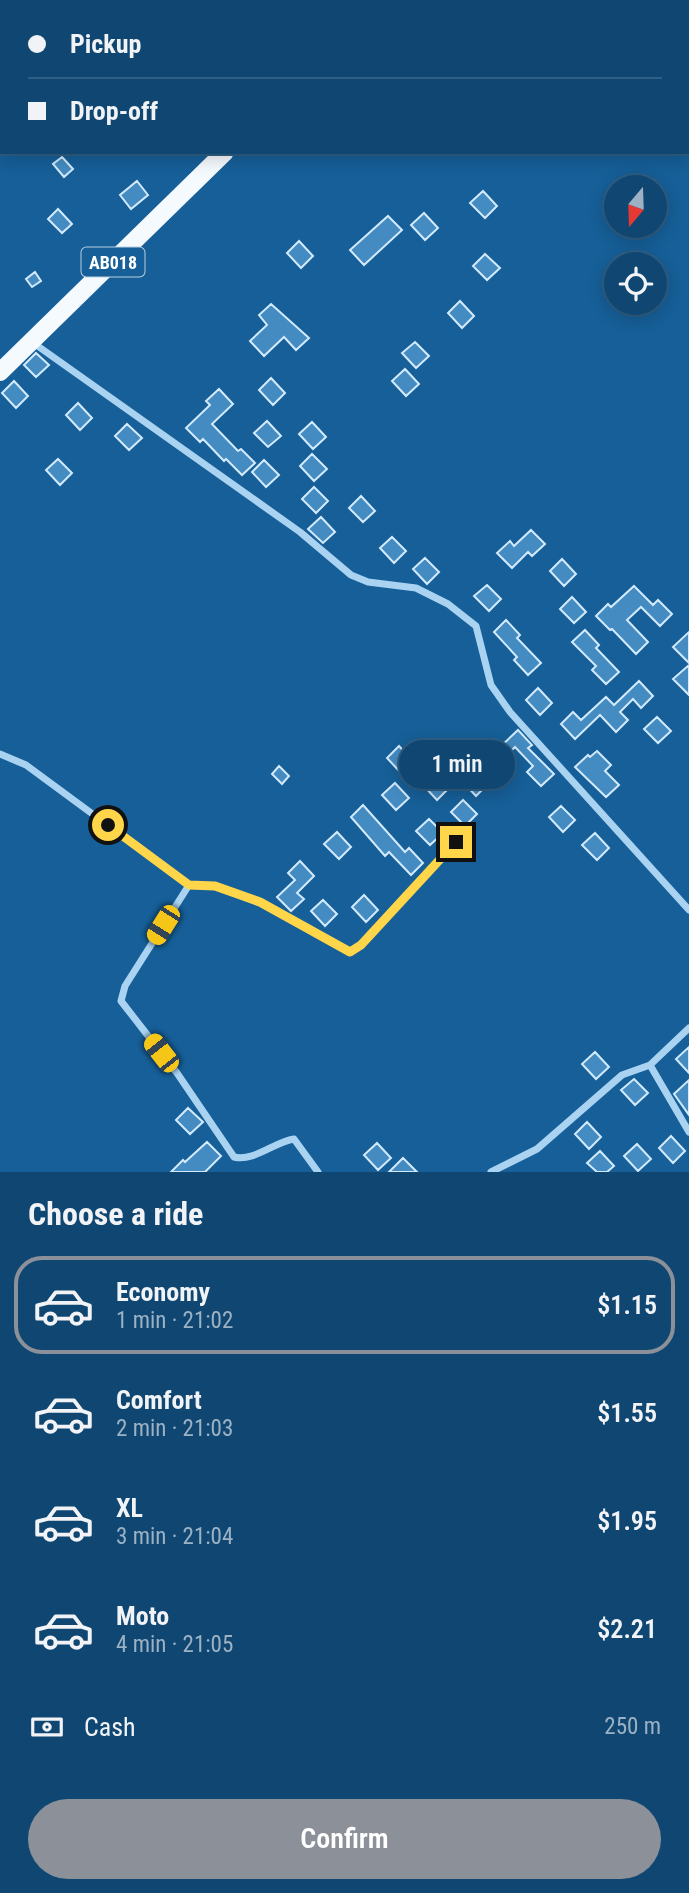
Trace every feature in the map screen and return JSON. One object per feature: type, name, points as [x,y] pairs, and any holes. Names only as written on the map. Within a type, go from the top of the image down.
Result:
[{"type":"main road","name":"AB018","points":[[0,372],[223,154]]},
{"type":"street","points":[[31,342],[300,532],[351,575],[368,582],[416,588],[447,604],[476,626],[491,685],[510,712],[689,910]]},
{"type":"street","points":[[0,754],[26,765],[189,885],[215,886],[260,902],[350,952],[361,945],[456,842]]},
{"type":"street","points":[[189,885],[125,986],[121,1000],[177,1073],[234,1157],[244,1159],[282,1141],[294,1139],[318,1172]]},
{"type":"street","points":[[491,1172],[537,1149],[622,1075],[650,1065],[689,1028]]},
{"type":"street","points":[[650,1065],[689,1132]]},
{"type":"building","points":[[62,157],[73,169],[64,177],[53,164]]},
{"type":"building","points":[[137,181],[148,195],[131,209],[120,195]]},
{"type":"building","points":[[483,191],[497,206],[485,218],[470,203]]},
{"type":"building","points":[[58,209],[72,224],[62,233],[48,219]]},
{"type":"building","points":[[424,213],[438,228],[425,240],[411,225]]},
{"type":"building","points":[[388,216],[402,230],[364,265],[350,250]]},
{"type":"building","points":[[299,241],[313,256],[301,268],[287,253]]},
{"type":"building","points":[[485,254],[500,268],[487,280],[473,266]]},
{"type":"building","points":[[35,272],[41,281],[32,287],[26,279]]},
{"type":"building","points":[[460,301],[474,316],[462,328],[448,313]]},
{"type":"building","points":[[271,304],[309,338],[296,350],[284,337],[264,356],[250,341],[267,325],[259,315]]},
{"type":"building","points":[[415,342],[429,356],[416,368],[402,353]]},
{"type":"building","points":[[36,353],[49,365],[36,377],[24,365]]},
{"type":"building","points":[[405,369],[419,384],[406,396],[392,381]]},
{"type":"building","points":[[271,378],[285,393],[273,405],[259,390]]},
{"type":"building","points":[[14,381],[28,396],[16,408],[2,393]]},
{"type":"building","points":[[219,389],[233,404],[212,424],[238,451],[241,449],[255,463],[242,475],[203,439],[200,442],[186,428],[210,405],[206,401]]},
{"type":"building","points":[[78,403],[92,418],[80,430],[66,415]]},
{"type":"building","points":[[267,421],[281,436],[268,447],[254,433]]},
{"type":"building","points":[[312,422],[326,437],[313,449],[299,434]]},
{"type":"building","points":[[127,424],[142,438],[129,450],[115,436]]},
{"type":"building","points":[[312,454],[327,469],[314,481],[300,466]]},
{"type":"building","points":[[58,459],[72,473],[60,485],[46,470]]},
{"type":"building","points":[[264,460],[279,475],[266,487],[252,472]]},
{"type":"building","points":[[314,487],[328,501],[316,513],[302,499]]},
{"type":"building","points":[[361,496],[375,511],[363,522],[349,508]]},
{"type":"building","points":[[321,517],[335,532],[323,543],[308,529]]},
{"type":"building","points":[[531,530],[545,544],[532,556],[528,552],[512,568],[497,553],[510,541],[514,546]]},
{"type":"building","points":[[392,537],[406,551],[394,563],[380,548]]},
{"type":"building","points":[[425,558],[439,572],[427,584],[413,569]]},
{"type":"building","points":[[562,559],[576,574],[564,586],[550,571]]},
{"type":"building","points":[[487,585],[501,599],[489,611],[474,596]]},
{"type":"building","points":[[634,586],[653,605],[658,600],[672,614],[660,626],[641,607],[627,620],[648,642],[636,654],[596,616],[608,604],[611,607]]},
{"type":"building","points":[[572,597],[586,612],[574,623],[560,609]]},
{"type":"building","points":[[506,620],[520,635],[517,638],[541,663],[528,675],[514,660],[517,657],[494,632]]},
{"type":"building","points":[[585,630],[599,645],[596,648],[619,672],[606,684],[592,670],[596,666],[572,642]]},
{"type":"building","points":[[689,632],[689,663],[673,647]]},
{"type":"building","points":[[689,665],[689,695],[673,679]]},
{"type":"building","points":[[639,681],[653,696],[641,708],[633,699],[620,712],[628,720],[616,732],[600,715],[575,739],[561,724],[573,712],[581,720],[606,697],[614,705]]},
{"type":"building","points":[[538,688],[552,703],[540,715],[526,700]]},
{"type":"building","points":[[657,717],[671,731],[658,743],[644,729]]},
{"type":"building","points":[[518,730],[532,745],[528,748],[554,774],[541,786],[527,772],[533,766],[515,747],[483,778],[488,784],[476,796],[462,781],[487,758],[481,752],[493,740],[500,747]]},
{"type":"building","points":[[399,746],[413,761],[401,773],[387,758]]},
{"type":"building","points":[[597,751],[611,765],[605,771],[619,785],[606,797],[575,767]]},
{"type":"building","points":[[279,766],[289,776],[282,784],[272,774]]},
{"type":"building","points":[[435,774],[449,788],[437,800],[423,785]]},
{"type":"building","points":[[395,783],[409,798],[396,810],[382,795]]},
{"type":"building","points":[[463,800],[477,814],[465,826],[451,812]]},
{"type":"building","points":[[363,805],[405,852],[409,848],[423,863],[411,875],[389,852],[385,856],[351,817]]},
{"type":"building","points":[[561,806],[575,820],[563,832],[549,817]]},
{"type":"building","points":[[429,819],[443,833],[430,845],[416,831]]},
{"type":"building","points":[[337,832],[351,847],[339,859],[324,844]]},
{"type":"building","points":[[595,833],[609,848],[597,860],[582,845]]},
{"type":"building","points":[[300,861],[314,876],[297,893],[304,899],[291,911],[277,897],[295,880],[288,873]]},
{"type":"building","points":[[364,895],[378,910],[366,922],[352,907]]},
{"type":"building","points":[[323,900],[337,914],[325,926],[311,911]]},
{"type":"building","points":[[689,1047],[689,1073],[676,1059]]},
{"type":"building","points":[[595,1052],[609,1067],[596,1079],[582,1064]]},
{"type":"building","points":[[634,1079],[648,1093],[635,1105],[621,1090]]},
{"type":"building","points":[[689,1080],[689,1115],[674,1094]]},
{"type":"building","points":[[188,1108],[203,1122],[190,1134],[176,1120]]},
{"type":"building","points":[[587,1122],[601,1137],[589,1149],[575,1134]]},
{"type":"building","points":[[671,1136],[685,1151],[673,1163],[659,1148]]},
{"type":"building","points":[[207,1142],[221,1156],[205,1172],[171,1172],[183,1160],[185,1162]]},
{"type":"building","points":[[377,1143],[391,1158],[378,1170],[364,1155]]},
{"type":"building","points":[[637,1144],[651,1159],[638,1171],[624,1156]]},
{"type":"building","points":[[600,1151],[614,1166],[607,1172],[597,1172],[587,1163]]},
{"type":"building","points":[[403,1158],[417,1172],[389,1172]]},
{"type":"route","points":[[108,825],[189,885],[215,886],[260,902],[350,952],[361,945],[456,842]]}]
